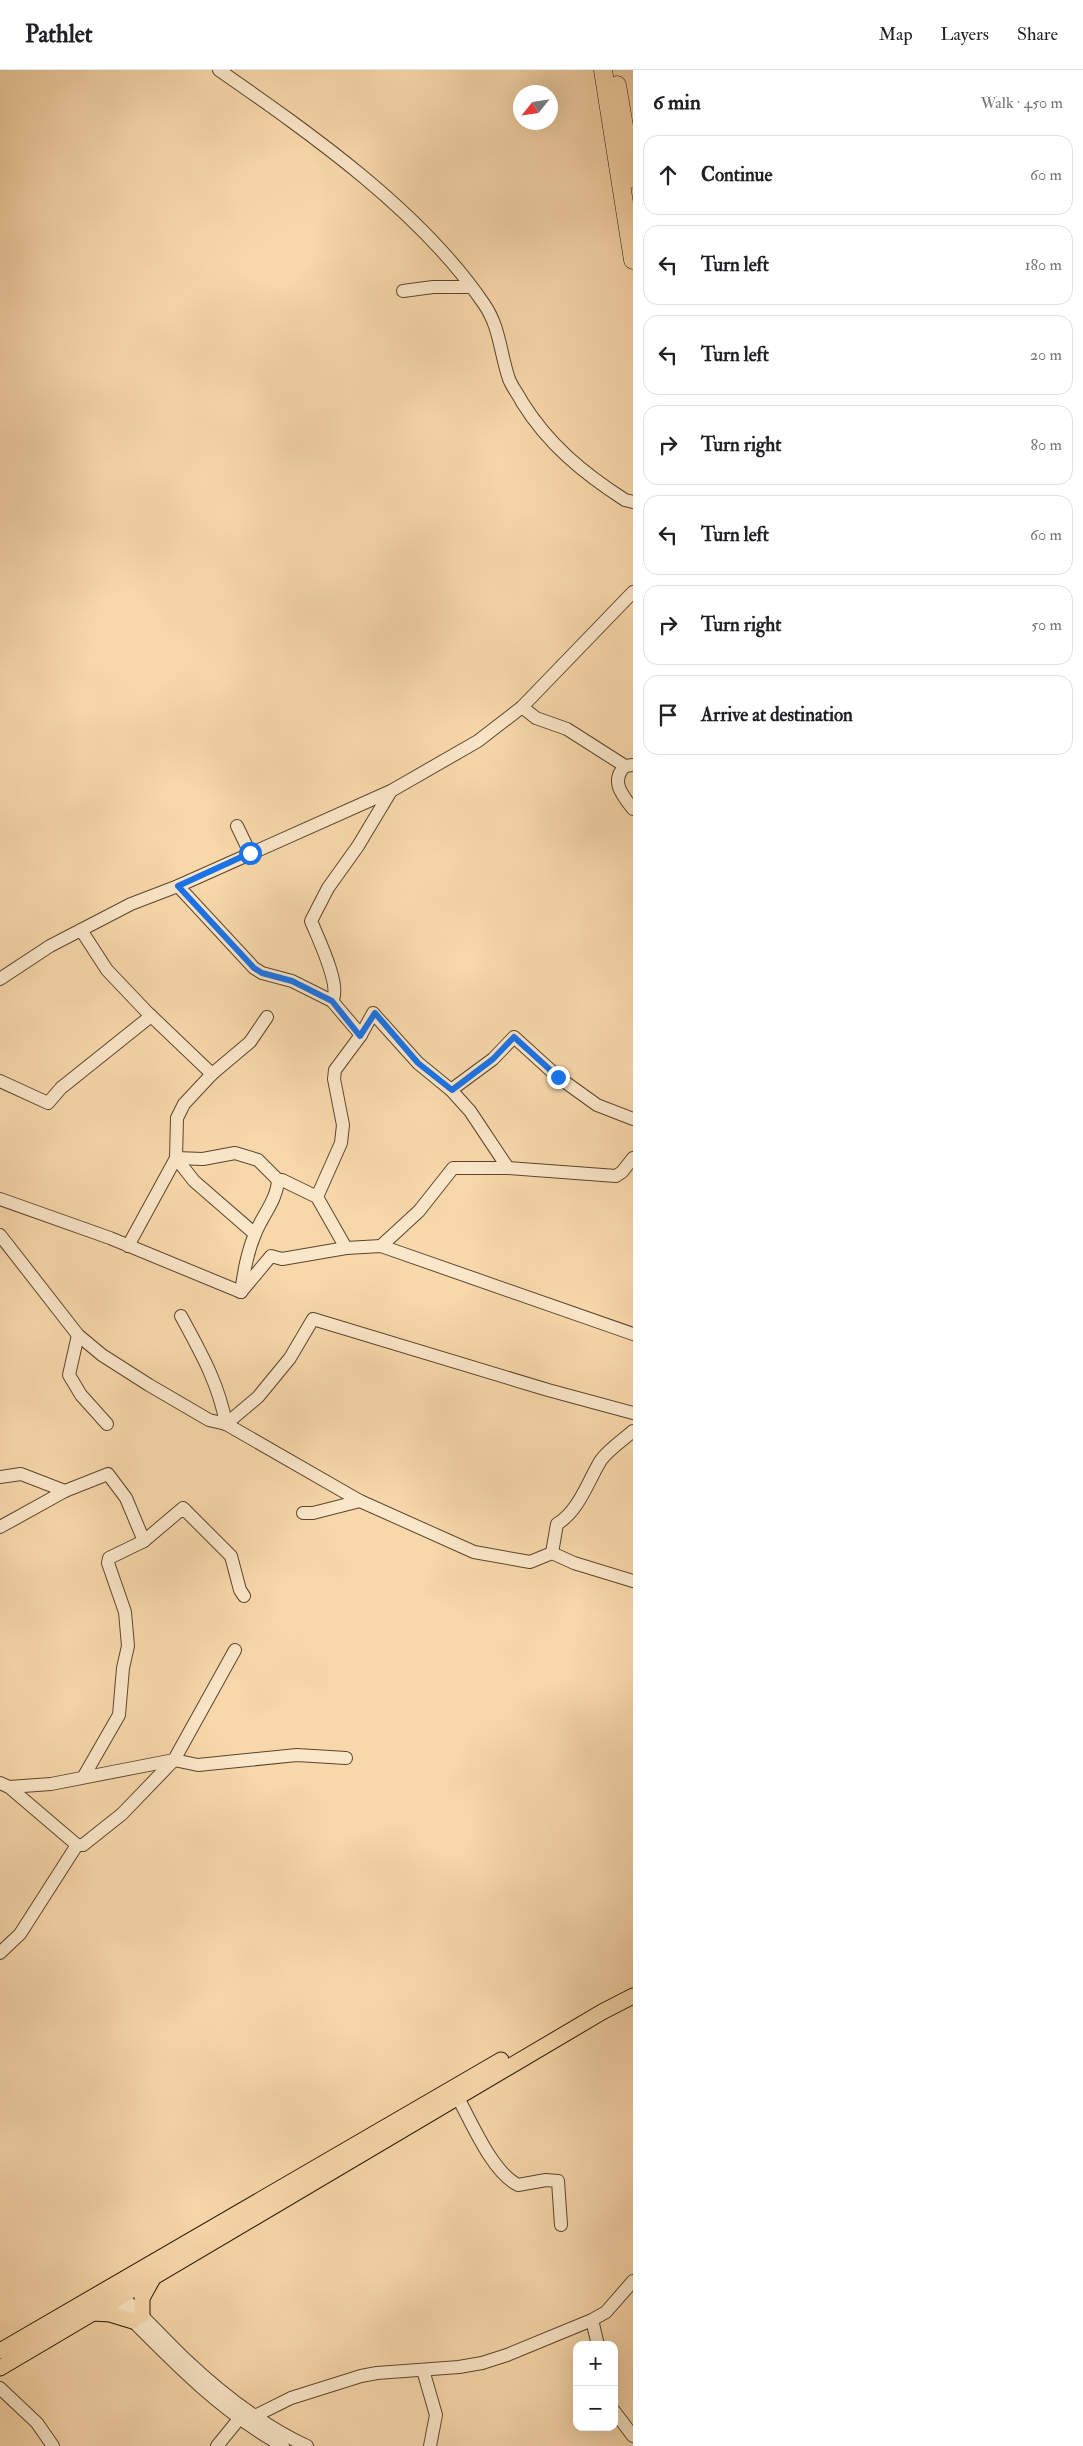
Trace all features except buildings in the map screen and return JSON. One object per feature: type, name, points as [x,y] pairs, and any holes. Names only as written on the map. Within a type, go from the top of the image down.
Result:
[{"type":"highway","points":[[603,70],[633,260]]},
{"type":"highway","points":[[615,70],[629,131],[633,179]]},
{"type":"main road","points":[[0,2351],[112,2294],[633,1985]]},
{"type":"main road","points":[[0,2368],[92,2313],[112,2294],[154,2277],[633,1996]]},
{"type":"main road","points":[[92,2313],[138,2318],[142,2298],[154,2277]]},
{"type":"street","points":[[219,70],[295,123],[388,200],[447,256],[496,324],[510,381],[530,415],[571,462],[610,490],[633,502]]},
{"type":"street","points":[[403,291],[433,287],[470,287]]},
{"type":"street","points":[[0,979],[50,946],[131,904],[178,886],[391,791],[478,741],[522,707],[633,592]]},
{"type":"street","points":[[522,707],[536,718],[567,729],[629,766],[618,773],[618,783],[620,792],[633,809]]},
{"type":"street","points":[[332,1001],[336,995],[335,984],[311,921],[328,888],[358,846],[391,791]]},
{"type":"street","points":[[237,826],[250,853]]},
{"type":"street","points":[[178,886],[254,968],[262,973],[292,981],[332,1001],[360,1036]]},
{"type":"street","points":[[81,930],[107,970],[151,1016],[212,1074]]},
{"type":"street","points":[[318,1197],[340,1143],[343,1125],[334,1079],[335,1070],[375,1013],[418,1063],[452,1090],[470,1111],[508,1168]]},
{"type":"street","points":[[0,1081],[48,1103],[61,1088],[151,1016]]},
{"type":"street","points":[[128,1246],[176,1158],[177,1118],[184,1104],[212,1074],[250,1042],[267,1016]]},
{"type":"street","points":[[452,1090],[493,1059],[514,1037],[558,1077],[597,1105],[633,1119]]},
{"type":"street","points":[[176,1158],[202,1159],[236,1153],[258,1160],[278,1180],[282,1180],[318,1197],[346,1248]]},
{"type":"street","points":[[176,1158],[194,1181],[255,1234]]},
{"type":"street","points":[[381,1246],[419,1211],[450,1170],[457,1166],[616,1176],[633,1159]]},
{"type":"street","points":[[241,1292],[244,1264],[255,1234],[278,1190],[278,1180]]},
{"type":"street","points":[[0,1199],[128,1246],[241,1292]]},
{"type":"street","points":[[0,1235],[78,1335],[102,1355],[149,1386],[209,1420],[226,1424],[360,1501],[474,1552],[530,1562],[552,1553]]},
{"type":"street","points":[[241,1292],[271,1256],[282,1259],[346,1248],[381,1246],[633,1334]]},
{"type":"street","points":[[181,1316],[208,1366],[222,1401],[226,1424]]},
{"type":"street","points":[[226,1424],[258,1397],[290,1358],[313,1319],[548,1390],[633,1413]]},
{"type":"street","points":[[78,1335],[69,1375],[81,1395],[106,1424]]},
{"type":"street","points":[[552,1553],[557,1524],[563,1520],[586,1489],[603,1458],[633,1431]]},
{"type":"street","points":[[0,1477],[21,1474],[65,1491]]},
{"type":"street","points":[[0,1527],[65,1491],[108,1474],[126,1498],[144,1541]]},
{"type":"street","points":[[304,1513],[313,1513],[360,1501]]},
{"type":"street","points":[[84,1776],[119,1715],[123,1668],[128,1646],[125,1612],[108,1563],[109,1558],[144,1541],[183,1508],[231,1556],[240,1590],[244,1596]]},
{"type":"street","points":[[552,1553],[567,1561],[633,1581]]},
{"type":"street","points":[[5,1785],[78,1845],[84,1845],[122,1814],[174,1760],[235,1650]]},
{"type":"street","points":[[5,1785],[51,1784],[84,1776],[125,1771],[174,1760],[198,1764],[297,1755],[346,1758]]},
{"type":"street","points":[[0,1953],[20,1934],[78,1845]]},
{"type":"street","points":[[458,2098],[495,2162],[508,2179],[518,2185],[546,2180],[559,2182],[561,2225]]},
{"type":"street","points":[[255,2416],[291,2398],[361,2376],[482,2363],[592,2320],[606,2312],[633,2281]]},
{"type":"street","points":[[112,2294],[228,2397],[270,2427],[307,2446]]},
{"type":"street","points":[[138,2318],[176,2366],[239,2419],[283,2446]]},
{"type":"street","points":[[592,2320],[597,2341]]},
{"type":"street","points":[[423,2370],[436,2415],[430,2446]]},
{"type":"street","points":[[0,2388],[37,2423],[52,2446]]},
{"type":"street","points":[[618,2416],[633,2436]]},
{"type":"street","points":[[217,2446],[239,2419]]},
{"type":"route","points":[[250,853],[178,886],[254,968],[262,973],[292,981],[332,1001],[360,1036],[373,1013],[375,1013],[393,1037],[418,1063],[452,1090],[493,1059],[512,1037],[558,1077]]}]
